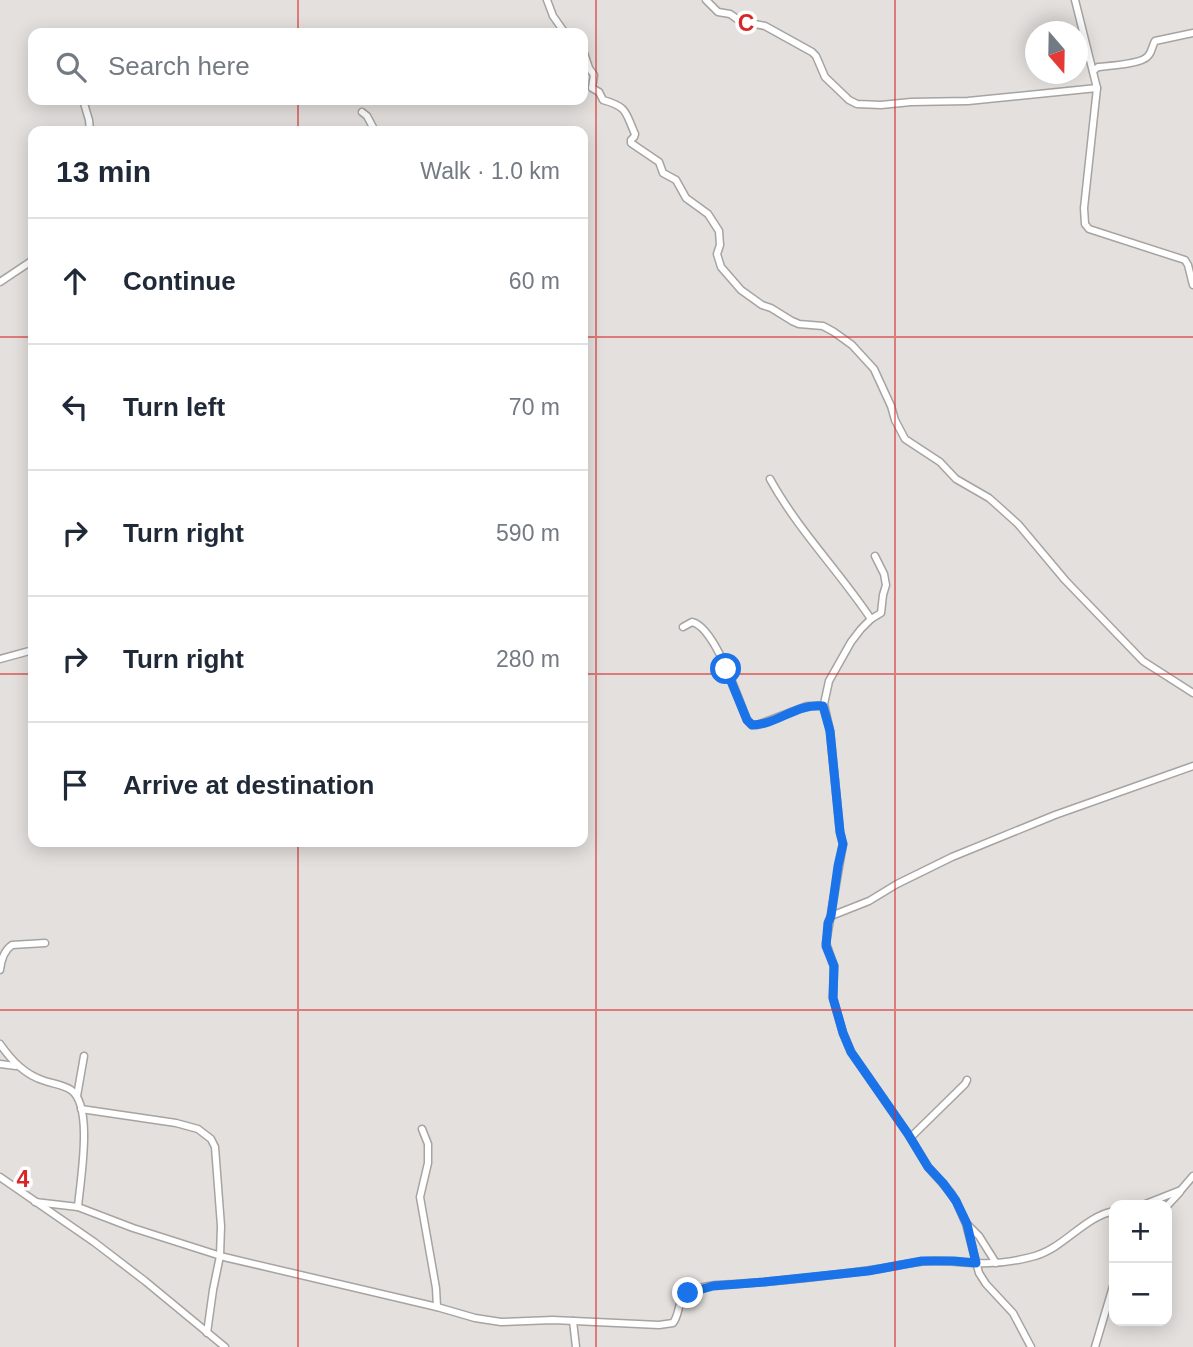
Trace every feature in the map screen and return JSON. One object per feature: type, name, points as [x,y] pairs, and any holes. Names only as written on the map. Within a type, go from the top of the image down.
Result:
[{"type":"street","points":[[547,0],[561,28]]},
{"type":"street","points":[[706,0],[718,12],[730,14],[740,21],[765,26],[813,52],[825,77],[849,100],[858,104],[968,101],[1097,88]]},
{"type":"street","points":[[1075,0],[1097,88],[1084,208],[1085,224],[1089,229],[1185,260],[1193,285]]},
{"type":"street","points":[[1093,71],[1098,67],[1143,60],[1150,54],[1155,41],[1193,33]]},
{"type":"street","points":[[588,65],[594,75],[592,88],[603,100],[615,104],[627,113],[635,134],[631,142],[659,162],[663,173],[676,180],[686,198],[706,212],[716,224],[720,245],[717,254],[721,267],[741,290],[792,321],[834,331],[852,345],[874,369],[905,439],[940,462],[956,479],[989,498],[1018,524],[1065,580],[1143,661],[1193,693]]},
{"type":"street","points":[[84,105],[90,126]]},
{"type":"street","points":[[362,112],[372,126]]},
{"type":"street","points":[[0,282],[28,263]]},
{"type":"street","points":[[770,479],[799,525],[820,549],[871,620]]},
{"type":"street","points":[[875,556],[886,585],[881,613],[856,635],[829,681],[823,706],[830,731],[843,844],[826,946],[834,966],[833,998],[851,1052],[911,1137],[928,1167],[951,1193],[967,1224],[982,1279],[1018,1320],[1031,1347]]},
{"type":"street","points":[[683,627],[696,622],[716,645],[747,720],[752,725],[765,723],[807,706],[823,706]]},
{"type":"street","points":[[0,659],[28,651]]},
{"type":"street","points":[[831,916],[869,901],[952,857],[1055,815],[1193,766]]},
{"type":"street","points":[[0,971],[3,957],[12,945],[45,943]]},
{"type":"street","points":[[0,1044],[18,1066],[34,1077],[68,1088],[77,1096]]},
{"type":"street","points":[[78,1207],[85,1130],[77,1096],[84,1056]]},
{"type":"street","points":[[0,1063],[18,1066]]},
{"type":"street","points":[[911,1137],[967,1080]]},
{"type":"street","points":[[81,1109],[176,1123],[198,1129],[211,1139],[215,1147],[221,1226],[220,1256],[207,1333]]},
{"type":"street","points":[[422,1129],[428,1144],[428,1163],[420,1197],[437,1307]]},
{"type":"street","points":[[1172,1201],[1185,1189],[1193,1176]]},
{"type":"street","points":[[0,1177],[145,1281],[225,1347]]},
{"type":"street","points":[[1156,1200],[1185,1189]]},
{"type":"street","points":[[35,1202],[78,1207],[220,1256],[475,1318],[493,1321],[668,1324],[677,1319],[681,1299],[688,1293],[713,1286],[868,1271],[922,1261],[996,1263],[1035,1256],[1053,1248],[1095,1218],[1109,1213]]},
{"type":"street","points":[[967,1224],[979,1236],[996,1263]]},
{"type":"street","points":[[1095,1347],[1109,1300]]},
{"type":"street","points":[[573,1321],[576,1347]]},
{"type":"route","points":[[688,1293],[713,1286],[868,1271],[922,1261],[976,1263],[967,1224],[956,1201],[928,1167],[851,1052],[835,1009],[832,992],[835,971],[826,943],[843,844],[830,731],[823,706],[807,706],[765,723],[752,725],[747,720],[726,669]]}]
